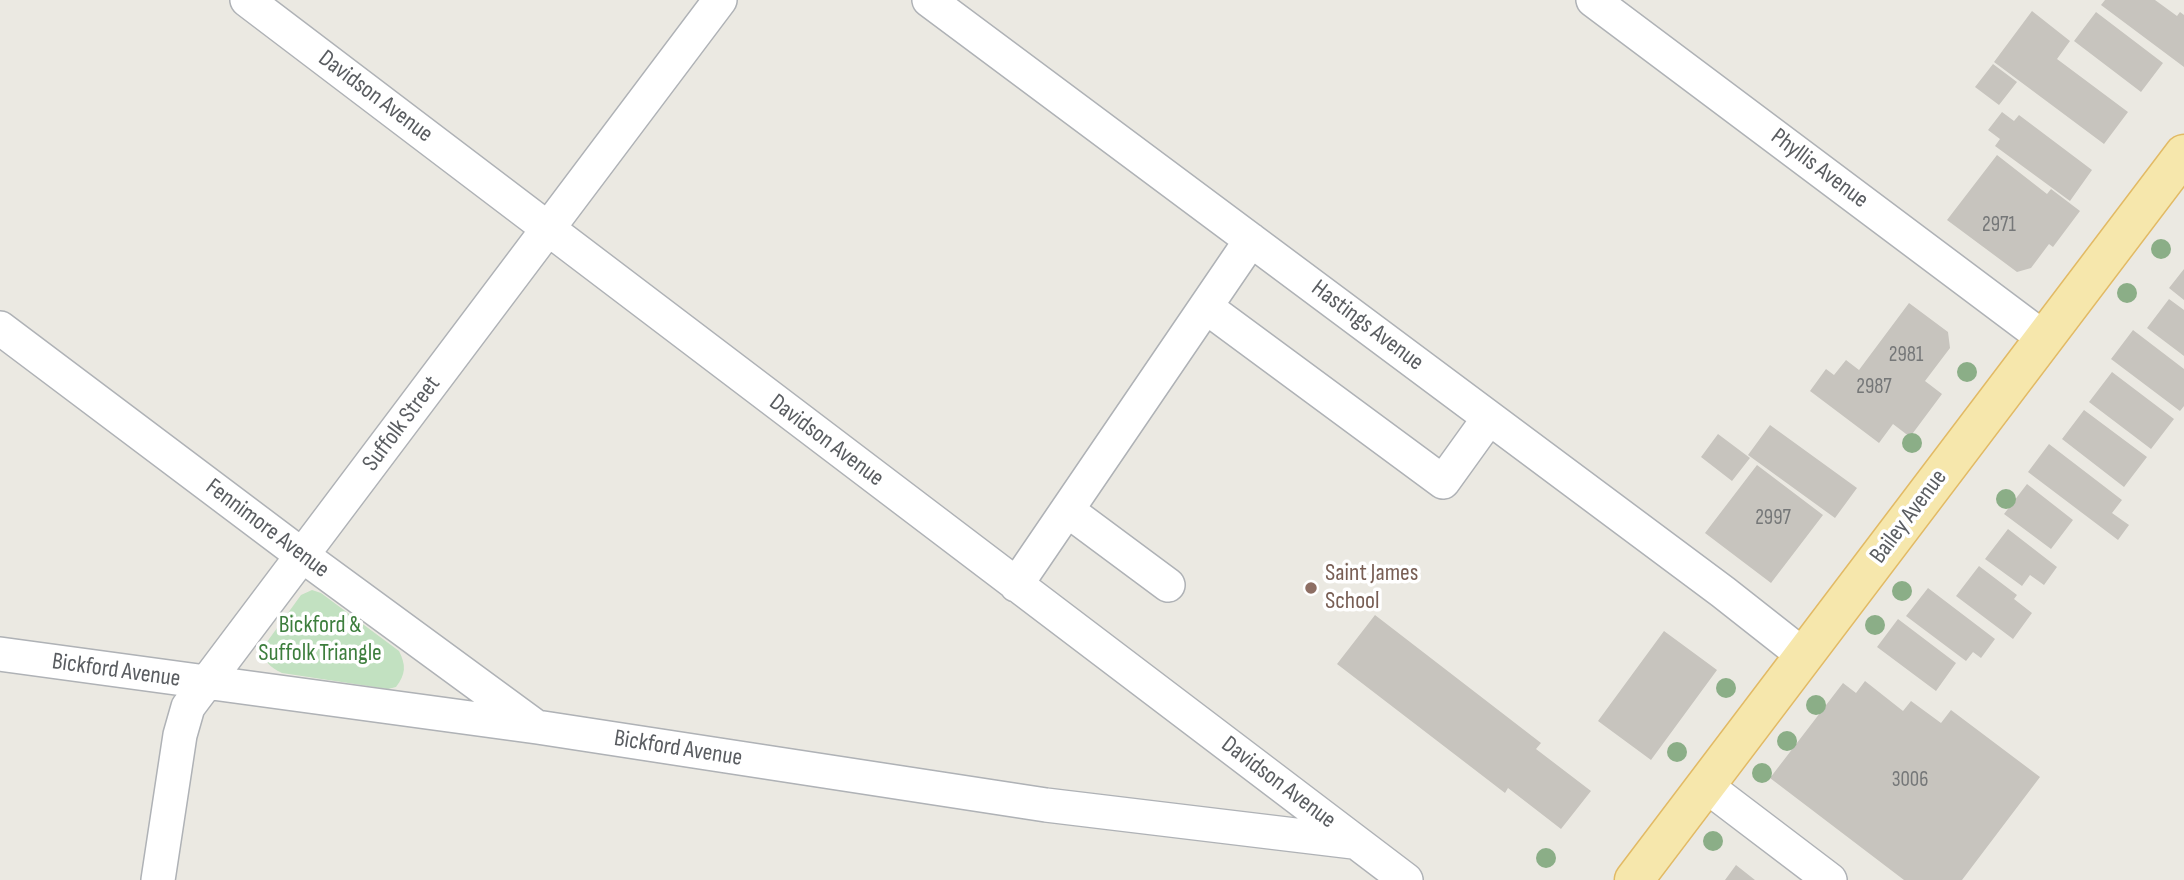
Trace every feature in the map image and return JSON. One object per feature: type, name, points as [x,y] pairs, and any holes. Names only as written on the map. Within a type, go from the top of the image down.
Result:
[{"type":"main road","name":"Bailey Avenue","points":[[1634,880],[2184,154]]},
{"type":"street","name":"Davidson Avenue","points":[[247,0],[1406,880]]},
{"type":"street","name":"Suffolk Street","points":[[158,880],[180,735],[188,707],[720,0]]},
{"type":"street","name":"Hastings Avenue","points":[[929,0],[1803,655]]},
{"type":"street","name":"Phyllis Avenue","points":[[1592,0],[2045,339]]},
{"type":"street","points":[[1017,585],[1251,240]]},
{"type":"street","points":[[1206,307],[1443,482],[1489,418]]},
{"type":"street","name":"Fennimore Avenue","points":[[0,328],[303,556],[537,727]]},
{"type":"street","points":[[1067,510],[1168,585]]},
{"type":"street","name":"Bickford Avenue","points":[[0,654],[537,727],[1046,805],[1356,843]]},
{"type":"street","points":[[1705,785],[1830,880]]},
{"type":"green space","name":"Bickford & Suffolk Triangle","points":[[312,590],[321,593],[399,651],[404,669],[396,687],[388,689],[282,673],[268,663],[264,646],[301,595]]},
{"type":"building","points":[[2105,0],[2155,0],[2177,16],[2180,12],[2184,15],[2184,67],[2101,5]]},
{"type":"building","points":[[2032,11],[2070,41],[2057,59],[2128,112],[2104,144],[1994,62]]},
{"type":"building","points":[[2096,12],[2163,63],[2141,92],[2074,41]]},
{"type":"building","points":[[1993,64],[2017,82],[1999,105],[1975,87]]},
{"type":"building","points":[[2002,112],[2014,121],[2019,115],[2092,170],[2070,201],[1995,146],[2000,139],[1988,130]]},
{"type":"building","points":[[1997,155],[2047,194],[2051,189],[2080,211],[2053,247],[2049,244],[2031,268],[2017,272],[1947,220]]},
{"type":"building","points":[[2184,269],[2184,300],[2169,288]]},
{"type":"building","points":[[2169,299],[2184,310],[2184,356],[2147,328]]},
{"type":"building","points":[[1909,303],[1948,332],[1950,348],[1925,381],[1942,394],[1910,437],[1893,424],[1879,443],[1810,391],[1826,369],[1834,375],[1846,360],[1859,370]]},
{"type":"building","points":[[2133,330],[2184,369],[2184,406],[2180,411],[2111,359]]},
{"type":"building","points":[[2112,372],[2174,419],[2151,449],[2089,402]]},
{"type":"building","points":[[2084,410],[2147,457],[2124,487],[2062,439]]},
{"type":"building","points":[[1770,425],[1857,488],[1835,518],[1748,455]]},
{"type":"building","points":[[1718,434],[1750,458],[1732,481],[1701,457]]},
{"type":"building","points":[[2049,444],[2122,500],[2112,513],[2129,525],[2118,540],[2028,472]]},
{"type":"building","points":[[1757,465],[1823,515],[1771,583],[1705,533]]},
{"type":"building","points":[[2027,484],[2073,520],[2051,549],[2004,514]]},
{"type":"building","points":[[2008,529],[2057,567],[2044,585],[2030,575],[2022,586],[1985,559]]},
{"type":"building","points":[[1979,566],[2017,595],[2014,599],[2032,613],[2013,639],[1956,596]]},
{"type":"building","points":[[1928,588],[1995,639],[1981,658],[1973,652],[1966,661],[1906,616]]},
{"type":"building","points":[[1375,615],[1541,743],[1536,749],[1591,791],[1561,829],[1508,788],[1505,793],[1337,664]]},
{"type":"building","points":[[1898,619],[1956,663],[1936,691],[1877,647]]},
{"type":"building","points":[[1664,631],[1717,670],[1651,760],[1598,721]]},
{"type":"building","points":[[1865,681],[1903,711],[1911,701],[1941,723],[1951,710],[2040,777],[1962,880],[1904,880],[1770,778],[1843,683],[1856,693]]},
{"type":"building","points":[[1736,865],[1755,880],[1725,880]]},
{"type":"place","name":"Saint James School","points":[[1311,588]]}]
